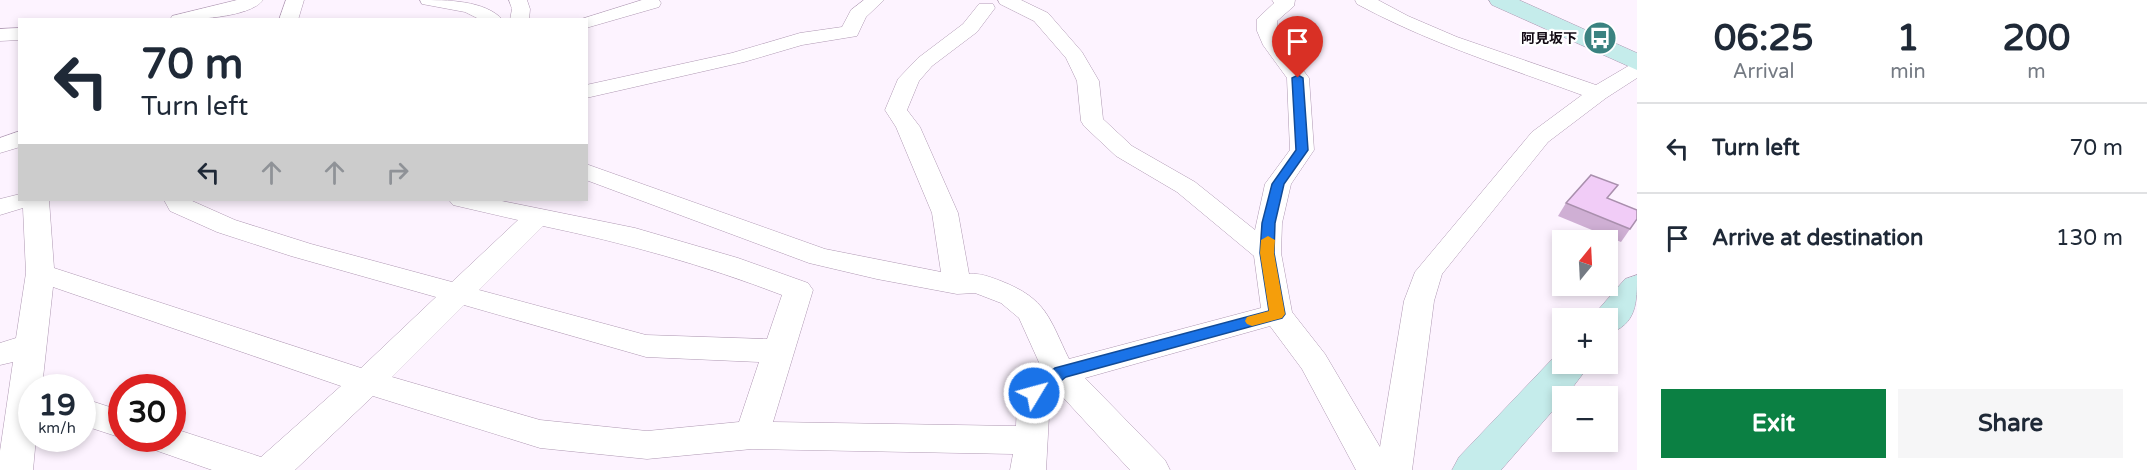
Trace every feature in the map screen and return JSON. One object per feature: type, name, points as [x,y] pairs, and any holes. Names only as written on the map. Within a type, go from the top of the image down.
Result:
[{"type":"main road","points":[[1500,0],[1637,62]]},
{"type":"main road","points":[[1618,309],[1637,287]]},
{"type":"main road","points":[[1474,470],[1562,374]]},
{"type":"street","points":[[202,17],[254,0]]},
{"type":"street","points":[[289,18],[295,0]]},
{"type":"street","points":[[429,0],[467,4],[479,8],[492,18]]},
{"type":"street","points":[[518,0],[521,9],[519,18]]},
{"type":"street","points":[[588,92],[737,58],[800,39],[850,32],[858,14],[875,0]]},
{"type":"street","points":[[1281,0],[1287,2],[1267,19],[1267,31],[1274,45],[1298,78],[1302,150],[1278,184],[1269,223],[1267,253],[1277,314],[1314,362],[1369,460],[1380,470]]},
{"type":"street","points":[[1364,0],[1401,20],[1450,41],[1598,93]]},
{"type":"street","points":[[957,284],[945,213],[908,127],[896,110],[909,79],[925,62],[970,28],[990,2],[1041,17],[1075,56],[1088,81],[1092,120],[1124,151],[1186,187],[1267,253]]},
{"type":"street","points":[[588,21],[652,3]]},
{"type":"street","points":[[1394,470],[1419,301],[1429,272],[1540,137],[1598,93],[1637,69]]},
{"type":"street","points":[[588,172],[819,257],[957,284],[978,283],[1011,296],[1031,312],[1060,373],[1152,470]]},
{"type":"street","points":[[0,207],[21,201]]},
{"type":"street","points":[[30,374],[40,273],[36,201]]},
{"type":"street","points":[[177,201],[178,205],[225,226],[646,346],[777,351]]},
{"type":"street","points":[[466,201],[635,237],[728,264],[798,290],[752,435]]},
{"type":"street","points":[[271,470],[367,382],[537,217]]},
{"type":"street","points":[[40,273],[367,382],[540,434],[647,445],[752,435],[1030,455],[1034,393],[1060,373],[1277,314]]},
{"type":"street","points":[[0,354],[31,345]]},
{"type":"street","points":[[186,447],[255,470]]},
{"type":"street","points":[[15,470],[18,452]]},
{"type":"building","points":[[1591,175],[1618,185],[1607,198],[1637,210],[1637,219],[1630,229],[1566,203]]},
{"type":"slow traffic","points":[[1252,321],[1277,314],[1267,253],[1268,240]]},
{"type":"place","name":"阿見坂下","points":[[1600,38]]},
{"type":"route","points":[[1034,393],[1060,373],[1277,314],[1267,253],[1269,223],[1278,184],[1302,150],[1298,78]]}]
